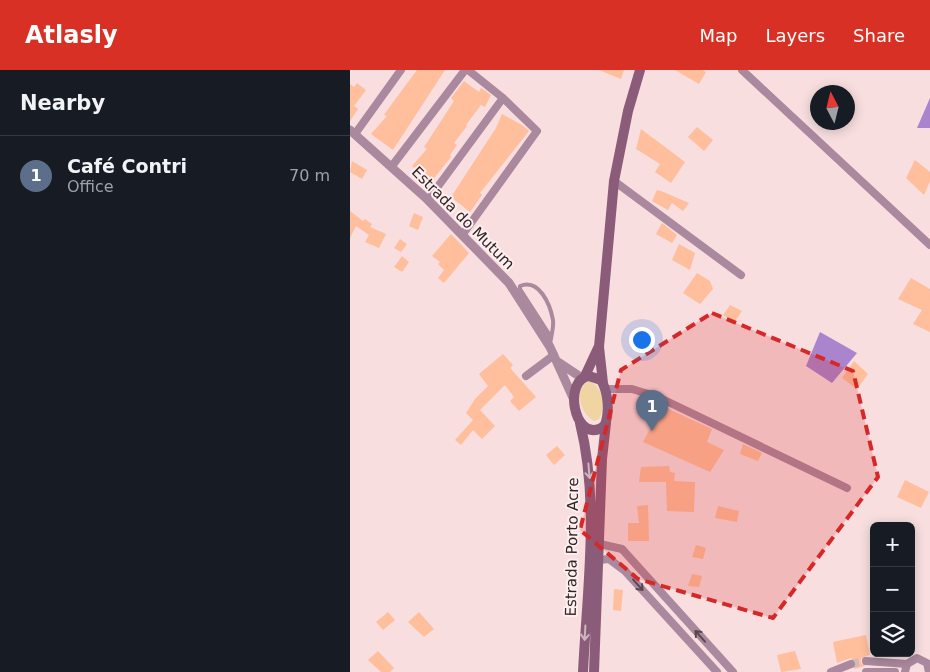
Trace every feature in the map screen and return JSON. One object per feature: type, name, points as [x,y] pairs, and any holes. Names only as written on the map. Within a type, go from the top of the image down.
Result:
[{"type":"main road","points":[[599,347],[576,386],[574,400],[580,423],[587,430],[593,431],[603,427],[606,423],[607,407],[599,347],[614,181],[628,110],[640,70]]},
{"type":"main road","points":[[583,377],[594,376],[604,386]]},
{"type":"main road","name":"Estrada Porto Acre","points":[[580,423],[588,454],[591,487],[583,672]]},
{"type":"main road","name":"Estrada Porto Acre","points":[[594,672],[602,459],[606,423]]},
{"type":"street","points":[[352,132],[401,70]]},
{"type":"street","points":[[392,166],[464,70]]},
{"type":"street","points":[[463,234],[536,131],[503,98],[468,70]]},
{"type":"street","points":[[742,70],[930,245]]},
{"type":"street","points":[[428,200],[503,98]]},
{"type":"street","name":"Estrada do Mutum","points":[[352,132],[428,200],[463,234],[509,284],[554,355],[574,400]]},
{"type":"street","points":[[614,181],[741,275]]},
{"type":"street","points":[[526,376],[554,355]]},
{"type":"street","name":"Estrada do Mutum","points":[[554,355],[583,377]]},
{"type":"street","points":[[604,386],[632,389],[658,397],[847,488]]},
{"type":"street","points":[[600,544],[622,549],[733,672]]},
{"type":"street","points":[[599,560],[609,559],[625,571],[717,672]]},
{"type":"street","points":[[905,672],[906,664],[911,659],[923,659],[927,663],[929,672]]},
{"type":"street","points":[[866,661],[906,664]]},
{"type":"street","points":[[831,672],[851,664]]},
{"type":"street","points":[[866,672],[895,672]]},
{"type":"lane","points":[[551,337],[520,290],[520,286],[526,283],[535,286],[542,292],[553,321],[551,337],[554,355]]},
{"type":"highlighted area","points":[[712,313],[853,371],[878,477],[773,618],[638,579],[580,530],[621,370]]},
{"type":"shaded area","points":[[930,98],[930,128],[917,128]]},
{"type":"shaded area","points":[[820,332],[857,353],[832,383],[806,366]]},
{"type":"shaded area","points":[[589,381],[600,392],[603,403],[599,419],[594,421],[585,413],[580,401],[581,390]]},
{"type":"building","points":[[417,70],[445,70],[393,150],[371,134],[387,116],[384,115]]},
{"type":"building","points":[[599,70],[624,70],[621,79]]},
{"type":"building","points":[[675,70],[702,70],[706,72],[699,84]]},
{"type":"building","points":[[464,81],[479,92],[481,88],[491,95],[485,107],[481,105],[466,125],[454,143],[457,145],[450,155],[451,157],[431,182],[412,166],[427,149],[424,147],[454,101],[451,98]]},
{"type":"building","points":[[357,83],[366,90],[354,106],[358,109],[350,121],[350,84],[354,87]]},
{"type":"building","points":[[502,114],[529,131],[480,193],[482,195],[470,212],[451,197],[496,128]]},
{"type":"building","points":[[697,127],[713,140],[704,151],[688,137]]},
{"type":"building","points":[[641,129],[685,162],[671,183],[655,172],[660,164],[636,149]]},
{"type":"building","points":[[915,160],[930,172],[930,181],[924,195],[906,178]]},
{"type":"building","points":[[352,161],[367,170],[362,179],[350,172]]},
{"type":"building","points":[[657,190],[689,203],[683,211],[672,203],[668,210],[652,201]]},
{"type":"building","points":[[350,211],[363,221],[365,219],[372,224],[370,227],[386,234],[379,248],[365,242],[369,235],[356,226],[350,238]]},
{"type":"building","points":[[414,213],[423,217],[418,230],[409,226]]},
{"type":"building","points":[[662,223],[677,235],[672,243],[656,234]]},
{"type":"building","points":[[451,234],[469,253],[444,283],[438,278],[444,270],[438,264],[440,262],[432,256]]},
{"type":"building","points":[[400,239],[407,244],[401,252],[394,248]]},
{"type":"building","points":[[679,244],[695,253],[690,270],[672,260]]},
{"type":"building","points":[[402,256],[409,262],[402,272],[394,267]]},
{"type":"building","points":[[697,273],[710,281],[713,289],[700,304],[683,293]]},
{"type":"building","points":[[911,278],[930,289],[930,332],[913,324],[922,310],[898,299]]},
{"type":"building","points":[[730,305],[742,311],[734,323],[723,315]]},
{"type":"building","points":[[503,354],[513,365],[510,368],[536,397],[519,411],[510,401],[514,397],[505,385],[480,410],[495,426],[482,439],[473,430],[461,445],[455,440],[473,420],[466,413],[475,399],[488,386],[479,374]]},
{"type":"building","points":[[854,361],[868,374],[857,389],[842,378]]},
{"type":"building","points":[[649,400],[712,429],[707,442],[724,450],[710,472],[643,442],[657,416],[645,409]]},
{"type":"building","points":[[743,444],[762,453],[758,461],[740,454]]},
{"type":"building","points":[[557,446],[565,455],[554,465],[546,455]]},
{"type":"building","points":[[669,466],[670,472],[675,473],[674,481],[695,482],[694,512],[667,511],[666,482],[639,482],[641,467]]},
{"type":"building","points":[[905,480],[929,492],[921,508],[897,497]]},
{"type":"building","points":[[648,505],[649,541],[628,541],[628,523],[639,523],[637,506]]},
{"type":"building","points":[[718,506],[739,511],[737,522],[715,518]]},
{"type":"building","points":[[696,545],[706,548],[703,559],[692,557]]},
{"type":"building","points":[[692,574],[702,576],[699,587],[688,586]]},
{"type":"building","points":[[614,589],[623,590],[621,611],[613,610]]},
{"type":"building","points":[[388,612],[395,620],[383,630],[376,622]]},
{"type":"building","points":[[419,612],[434,629],[424,637],[408,622]]},
{"type":"building","points":[[866,635],[870,655],[861,658],[861,663],[865,666],[854,669],[856,662],[851,658],[837,663],[833,642]]},
{"type":"building","points":[[378,651],[394,668],[390,672],[381,672],[368,660]]},
{"type":"building","points":[[795,651],[801,669],[781,672],[777,655]]},
{"type":"tunnel","points":[[851,664],[866,661]]},
{"type":"place","name":"Café Contri","points":[[652,431]]}]
